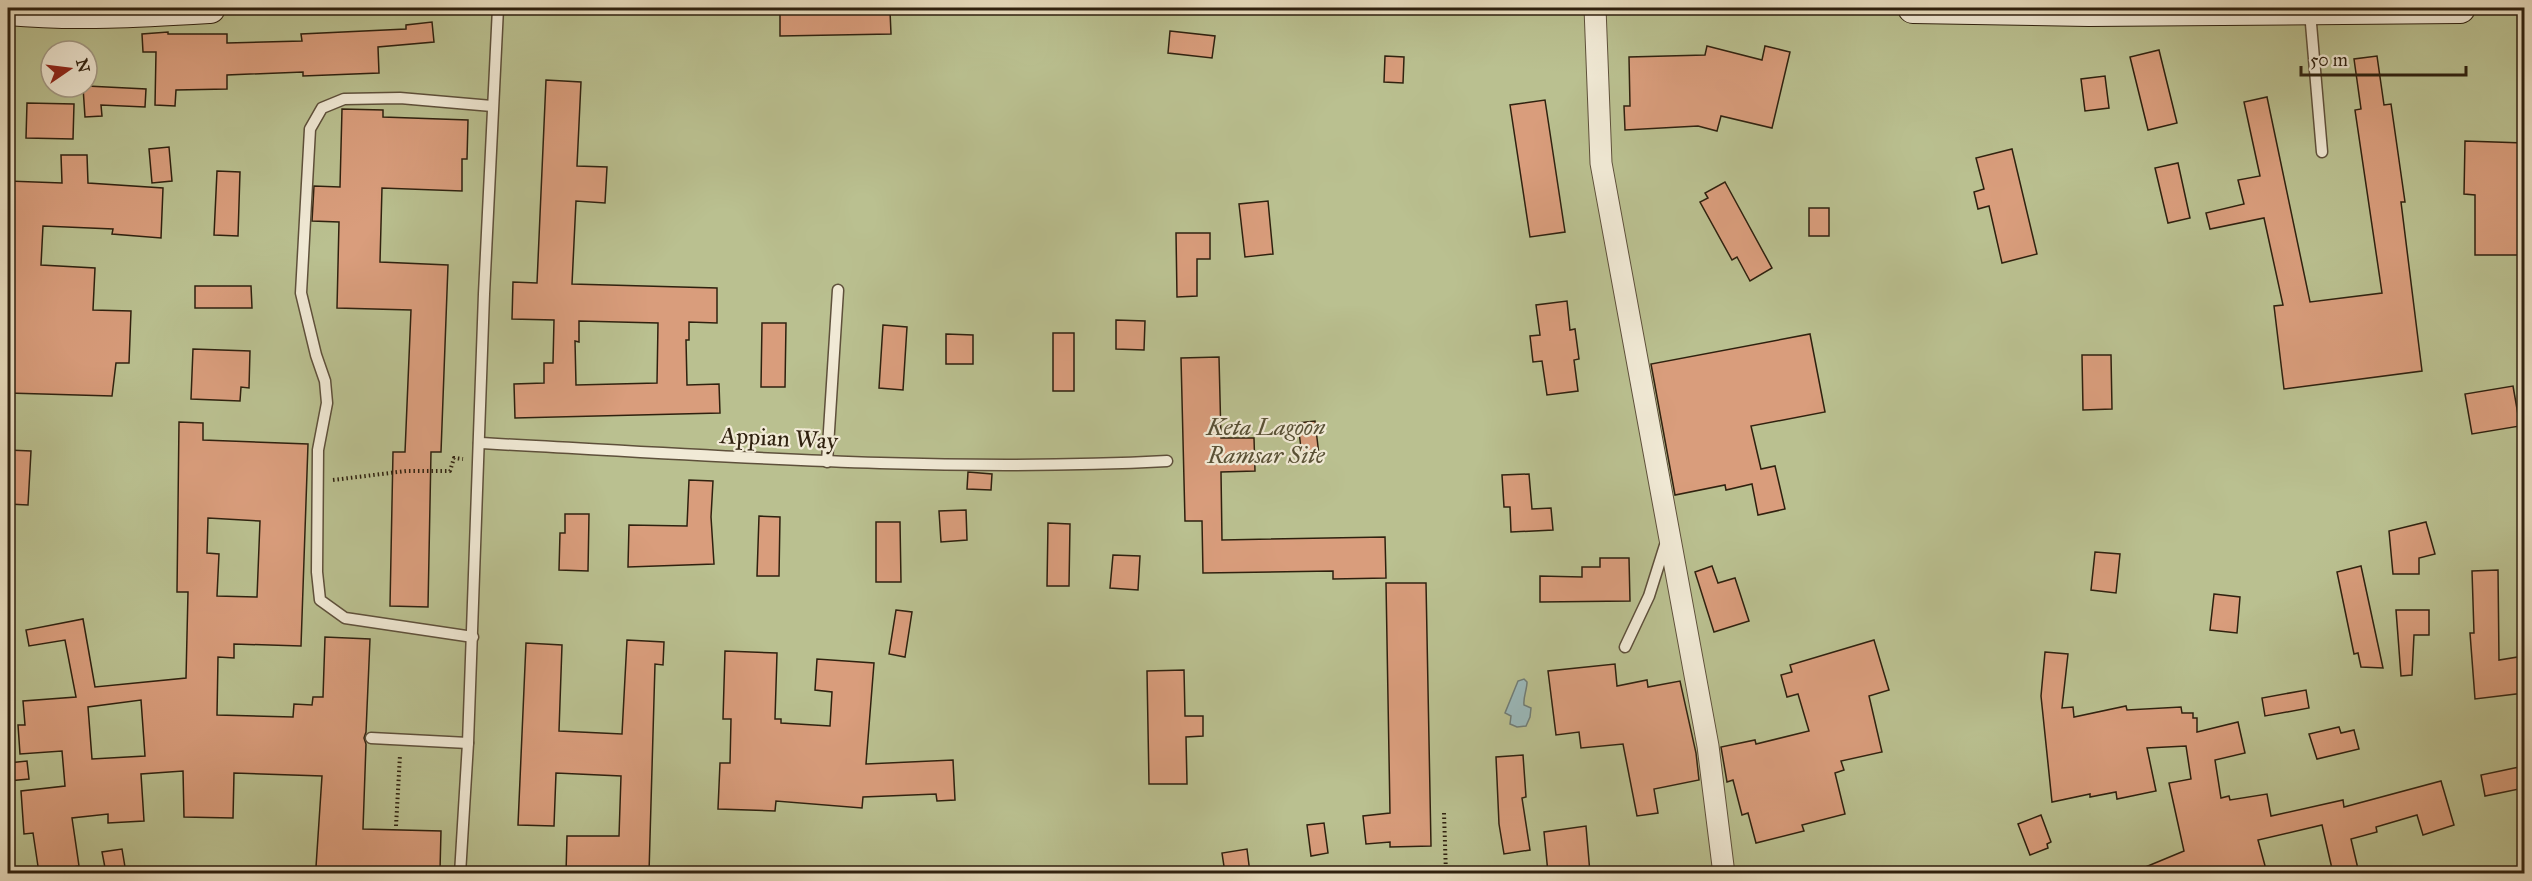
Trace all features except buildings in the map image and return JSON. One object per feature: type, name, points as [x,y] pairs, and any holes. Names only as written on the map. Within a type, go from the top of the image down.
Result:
[{"type":"main road","points":[[8,10],[52,14],[134,13],[210,8]]},
{"type":"main road","points":[[1913,8],[2460,8]]},
{"type":"street","points":[[1595,8],[1601,163],[1707,746],[1724,873]]},
{"type":"lane","points":[[460,873],[473,637],[492,106],[498,8]]},
{"type":"lane","points":[[2310,8],[2322,152]]},
{"type":"lane","points":[[473,637],[345,618],[320,600],[317,572],[318,450],[327,403],[325,381],[316,356],[301,293],[310,129],[322,108],[344,99],[400,98],[492,106]]},
{"type":"lane","points":[[828,462],[838,290]]},
{"type":"lane","name":"Appian Way","points":[[479,443],[828,462],[1077,466],[1167,461]]},
{"type":"lane","points":[[1625,647],[1649,596],[1668,536]]},
{"type":"lane","points":[[371,738],[468,743]]},
{"type":"path","points":[[318,482],[406,471],[450,471],[454,458],[479,460]]},
{"type":"path","points":[[396,826],[401,739]]},
{"type":"path","points":[[1444,813],[1446,873]]},
{"type":"green space","name":"Keta Lagoon Ramsar Site","points":[[8,8],[2524,8],[2524,873],[8,873]]},
{"type":"water","points":[[1524,679],[1527,682],[1524,705],[1531,708],[1530,717],[1526,726],[1517,727],[1510,724],[1511,716],[1505,713],[1518,681]]}]
